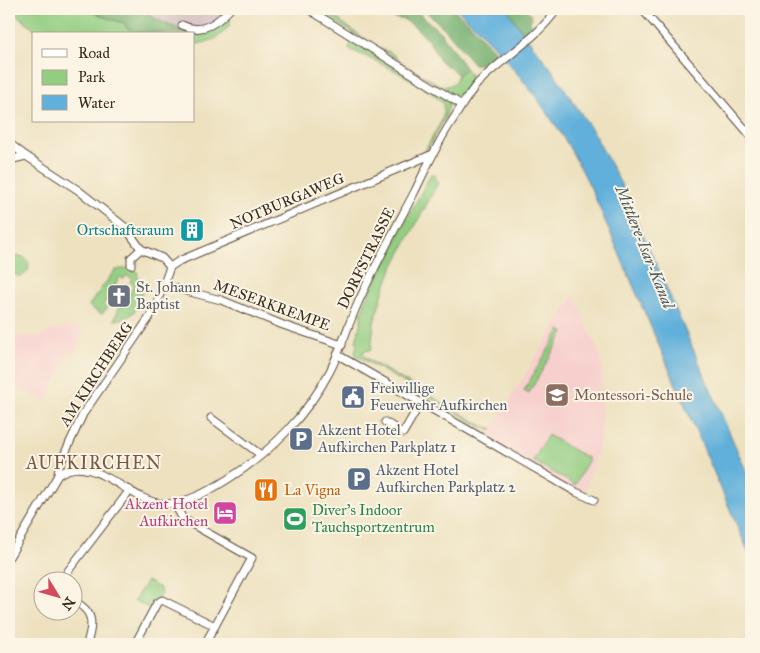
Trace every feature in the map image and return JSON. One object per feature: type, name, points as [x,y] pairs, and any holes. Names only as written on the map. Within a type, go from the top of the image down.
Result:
[{"type":"street","points":[[182,25],[197,29],[210,26],[230,9]]},
{"type":"street","points":[[308,9],[462,106]]},
{"type":"street","name":"DORFSTRASSE","points":[[68,468],[78,467],[88,470],[144,498],[161,504],[174,503],[209,490],[248,466],[276,442],[301,416],[323,384],[338,355],[358,303],[451,122],[478,84],[536,32],[557,9]]},
{"type":"street","points":[[642,9],[751,136]]},
{"type":"street","points":[[9,142],[26,156],[78,190],[125,226],[141,249],[162,258],[170,267],[163,285]]},
{"type":"street","name":"NOTBURGAWEG","points":[[170,267],[179,261],[434,154]]},
{"type":"street","points":[[9,160],[26,156]]},
{"type":"street","points":[[131,265],[131,258],[141,249]]},
{"type":"street","name":"MESERKREMPE","points":[[163,285],[221,300],[283,325],[342,345]]},
{"type":"street","name":"AM KIRCHBERG","points":[[58,475],[59,466],[83,414],[148,318],[158,300],[163,285]]},
{"type":"street","points":[[338,355],[576,492],[594,500]]},
{"type":"street","points":[[385,422],[403,433],[421,402]]},
{"type":"street","points":[[211,418],[260,455]]},
{"type":"street","points":[[9,557],[58,475],[68,468],[65,460],[66,452]]},
{"type":"street","points":[[69,570],[130,490]]},
{"type":"street","points":[[174,503],[183,519],[252,558],[205,644]]},
{"type":"street","points":[[135,644],[157,604],[162,600],[215,626]]},
{"type":"street","points":[[82,606],[87,610],[92,623],[87,644]]},
{"type":"shaded area","points":[[144,9],[236,9],[214,27],[196,32],[179,29],[164,23]]},
{"type":"shaded area","name":"Montessori-Schule","points":[[574,295],[602,361],[600,443],[584,492],[573,489],[486,438]]},
{"type":"shaded area","points":[[69,326],[84,329],[73,353],[69,352],[47,401],[17,389],[14,393],[9,391],[9,336],[41,336],[52,330]]},
{"type":"green space","points":[[9,9],[85,9],[124,23],[128,29],[139,32],[38,32]]},
{"type":"green space","points":[[85,9],[144,9],[164,23],[187,31],[139,32],[128,29],[124,23]]},
{"type":"green space","points":[[315,9],[336,18],[373,45],[390,52],[405,65]]},
{"type":"green space","points":[[383,9],[414,9],[441,33],[466,69],[458,74],[440,61],[429,41],[414,26],[405,20],[394,18]]},
{"type":"green space","points":[[423,9],[453,9],[468,22],[498,55],[489,64],[474,64],[445,29]]},
{"type":"green space","points":[[507,9],[526,9],[532,17],[530,22],[534,28],[525,35]]},
{"type":"green space","points":[[226,18],[231,23],[219,36],[195,45],[195,32],[186,32],[208,30]]},
{"type":"green space","points":[[352,40],[450,101],[446,116],[426,152],[424,152],[441,122],[444,113],[443,103],[411,80],[349,49]]},
{"type":"green space","points":[[411,69],[443,87],[454,84],[458,74],[466,69],[472,82],[461,94],[453,95]]},
{"type":"green space","points":[[431,174],[435,175],[438,183],[392,269],[374,323],[371,350],[363,351],[363,354],[370,361],[485,427],[493,428],[491,430],[481,427],[356,355],[355,351],[358,343],[356,342],[361,313],[366,300]]},
{"type":"green space","points":[[19,256],[26,259],[29,266],[26,273],[19,276],[12,273],[9,266],[12,259]]},
{"type":"green space","points":[[129,268],[137,271],[139,282],[143,286],[141,299],[136,310],[127,317],[114,320],[120,306],[123,307],[134,285],[130,282],[132,278],[126,275],[124,279],[119,277],[103,305],[107,308],[102,314],[91,308],[89,305],[115,270]]},
{"type":"green space","points":[[560,330],[564,332],[529,393],[524,390]]},
{"type":"green space","points":[[548,435],[589,459],[575,485],[533,461]]},
{"type":"green space","points":[[147,581],[160,588],[161,593],[152,610],[134,600]]},
{"type":"water","name":"Mittlere-Isar-Kanal","points":[[457,9],[507,9],[550,67],[592,130],[622,186],[751,482],[751,558],[590,186],[569,146],[521,78]]},
{"type":"place","name":"Ortschaftsraum","points":[[192,230]]},
{"type":"place","name":"St. Johann Baptist","points":[[119,296]]},
{"type":"place","name":"Montessori-Schule","points":[[557,395]]},
{"type":"place","name":"Freiwillige Feuerwehr Aufkirchen","points":[[353,397]]},
{"type":"place","name":"Akzent Hotel Aufkirchen Parkplatz 1","points":[[301,439]]},
{"type":"place","name":"Akzent Hotel Aufkirchen Parkplatz 2","points":[[359,479]]},
{"type":"place","name":"La Vigna","points":[[266,490]]},
{"type":"place","name":"Akzent Hotel Aufkirchen","points":[[225,513]]},
{"type":"place","name":"Diver's Indoor Tauchsportzentrum","points":[[295,519]]},
{"type":"district","name":"AUFKIRCHEN","points":[[94,463]]}]
